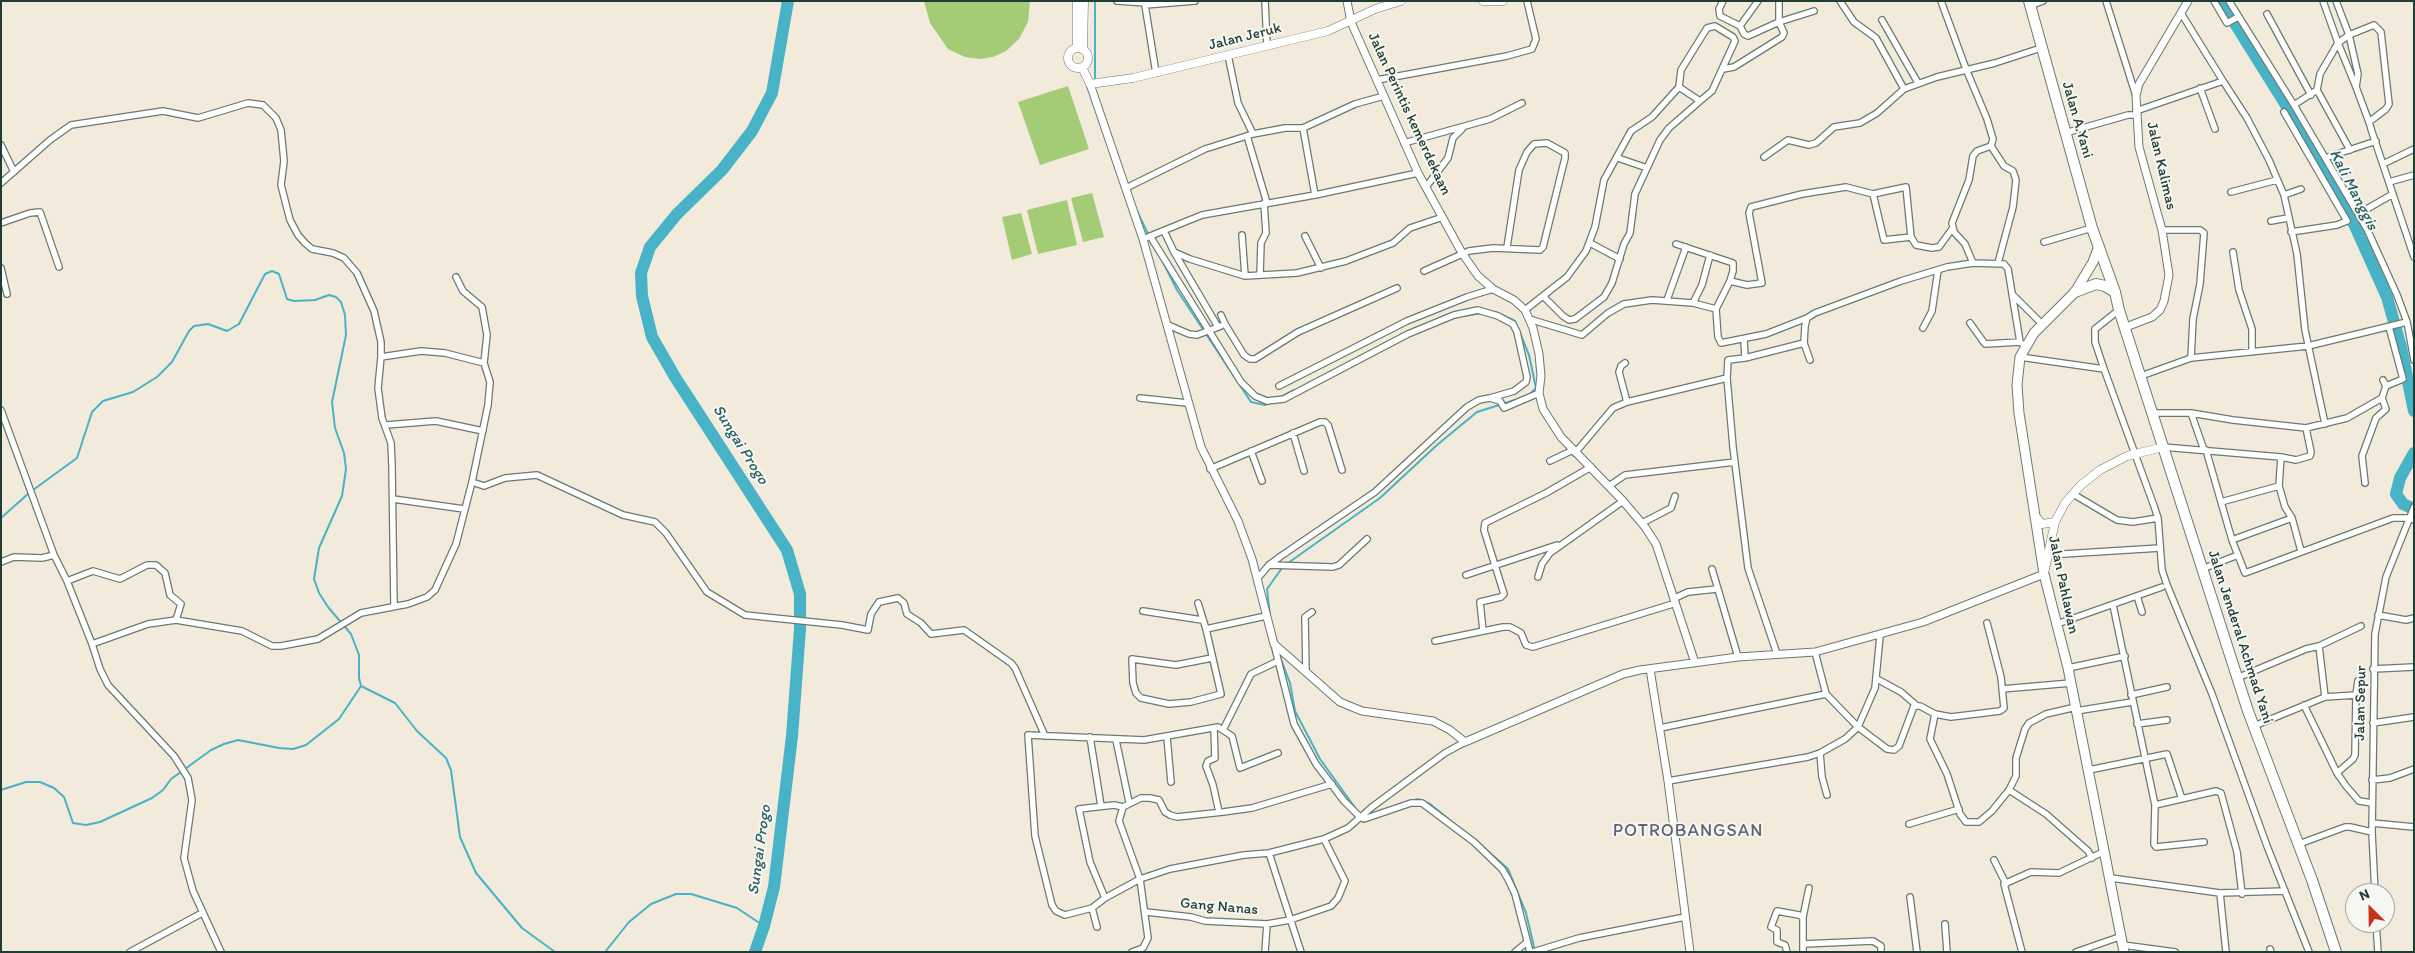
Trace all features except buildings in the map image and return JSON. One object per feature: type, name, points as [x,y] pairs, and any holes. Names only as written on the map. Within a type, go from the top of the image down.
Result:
[{"type":"highway","name":"Jalan A.Yani","points":[[2030,4],[2092,228],[2115,292]]},
{"type":"highway","points":[[2075,292],[2096,284],[2105,286],[2115,292]]},
{"type":"highway","name":"Jalan Jenderal Achmad Yani","points":[[2115,292],[2119,310],[2237,678],[2336,952]]},
{"type":"main road","points":[[1077,1],[1080,48],[1088,57],[1087,62],[1082,67]]},
{"type":"main road","points":[[1080,48],[1084,1]]},
{"type":"main road","points":[[1483,1],[1503,1]]},
{"type":"main road","name":"Jalan Jeruk","points":[[1093,83],[1156,73],[1228,54],[1310,37],[1399,2]]},
{"type":"main road","points":[[1080,48],[1069,53],[1069,61],[1074,66],[1082,67],[1093,83]]},
{"type":"main road","name":"Jalan Pahlawan","points":[[2099,246],[2093,262],[2075,292],[2023,344],[2020,357],[2017,398],[2044,574],[2068,668],[2123,944]]},
{"type":"main road","points":[[2044,574],[2055,522],[2073,494],[2100,470],[2135,453],[2163,448]]},
{"type":"main road","points":[[2036,518],[2046,525],[2055,522]]},
{"type":"street","points":[[1117,1],[1147,3],[1195,1]]},
{"type":"street","points":[[1265,1],[1267,45]]},
{"type":"street","name":"Jalan Perintis kemerdekaan","points":[[1347,1],[1351,22],[1404,143],[1418,173],[1462,253],[1478,276],[1494,289],[1514,300],[1525,310],[1539,354],[1541,376],[1539,393],[1543,409],[1574,452],[1623,500],[1656,544],[1676,600],[1695,663]]},
{"type":"street","points":[[1377,80],[1507,56],[1532,49],[1536,38],[1527,1]]},
{"type":"street","points":[[1723,1],[1719,9],[1720,16],[1740,26],[1744,34],[1748,36],[1779,22],[1814,11]]},
{"type":"street","points":[[1740,26],[1758,1]]},
{"type":"street","points":[[1723,69],[1734,67],[1782,37],[1784,33],[1779,22],[1779,1]]},
{"type":"street","points":[[1840,1],[1854,22],[1876,38],[1904,89]]},
{"type":"street","points":[[1941,1],[1966,70],[1988,119],[1993,139],[1991,146],[2004,166],[2013,171],[2016,186],[2013,206],[1998,263]]},
{"type":"street","points":[[2030,4],[2043,1]]},
{"type":"street","points":[[2106,1],[2136,96]]},
{"type":"street","name":"Jalan Kalimas","points":[[2126,327],[2152,317],[2164,301],[2168,275],[2162,230],[2141,154],[2136,96],[2139,84],[2188,1]]},
{"type":"street","points":[[2214,1],[2228,23],[2237,18]]},
{"type":"street","points":[[2229,1],[2237,18],[2294,106],[2358,214],[2397,295],[2414,360]]},
{"type":"street","points":[[2324,1],[2376,142],[2414,257]]},
{"type":"street","points":[[2336,1],[2349,35],[2358,74],[2356,88]]},
{"type":"street","points":[[1147,3],[1145,5],[1156,73]]},
{"type":"street","points":[[2181,13],[2246,118],[2284,195],[2297,254],[2308,346],[2325,424]]},
{"type":"street","points":[[2267,14],[2311,96]]},
{"type":"street","points":[[1882,20],[1918,83]]},
{"type":"street","points":[[2294,106],[2311,96],[2316,90],[2320,74],[2338,43],[2349,35],[2374,25],[2380,32],[2389,104],[2386,109],[2368,122]]},
{"type":"street","points":[[1525,310],[1544,297],[1567,277],[1586,251],[1595,227],[1604,180],[1632,131],[1652,117],[1679,87],[1681,70],[1707,28],[1711,26],[1727,32],[1735,41],[1712,91],[1669,128],[1646,168],[1635,194],[1630,233],[1624,244],[1612,283],[1604,297],[1575,319],[1569,320],[1544,297]]},
{"type":"street","points":[[1764,157],[1788,140],[1809,145],[1816,143],[1834,128],[1860,123],[1877,113],[1904,89],[1918,83],[1995,63],[2041,48]]},
{"type":"street","points":[[1228,54],[1238,103],[1250,135],[1266,203],[1266,233],[1261,243],[1260,275]]},
{"type":"street","points":[[2065,133],[2136,113],[2223,81]]},
{"type":"street","points":[[1093,83],[1126,187],[1149,237],[1216,328],[1244,355],[1250,359],[1255,359],[1298,332],[1397,288]]},
{"type":"street","points":[[1679,87],[1700,101]]},
{"type":"street","points":[[2200,88],[2215,129]]},
{"type":"street","points":[[2316,90],[2350,150]]},
{"type":"street","points":[[1126,187],[1205,149],[1250,135],[1285,128],[1303,128],[1355,104],[1384,96]]},
{"type":"street","points":[[1,183],[50,140],[71,125],[163,111],[198,118],[248,103],[263,105],[276,118],[281,130],[284,161],[281,185],[290,220],[298,236],[312,249],[333,253],[344,258],[356,274],[374,311],[381,357],[378,388],[382,418],[391,443],[394,606]]},
{"type":"street","points":[[1404,143],[1490,119],[1522,103]]},
{"type":"street","points":[[2284,112],[2347,221],[2337,225],[2291,232]]},
{"type":"street","points":[[1303,128],[1314,195]]},
{"type":"street","points":[[1426,187],[1448,158],[1453,138],[1463,128]]},
{"type":"street","points":[[2325,158],[2376,142]]},
{"type":"street","points":[[1424,271],[1462,253],[1507,247],[1540,250],[1543,247],[1565,158],[1565,152],[1547,143],[1534,144],[1527,152],[1519,170],[1507,247]]},
{"type":"street","points":[[1,145],[14,172]]},
{"type":"street","points":[[1730,281],[1747,285],[1762,283],[1749,213],[1751,208],[1794,196],[1846,187],[1872,194],[1906,187],[1911,237],[1916,245],[1932,248],[1938,247],[1952,229],[1952,223],[1968,180],[1973,156],[1977,151],[1991,146]]},
{"type":"street","points":[[2383,164],[2414,149]]},
{"type":"street","points":[[1618,158],[1646,168]]},
{"type":"street","points":[[1149,237],[1202,215],[1314,195],[1418,173]]},
{"type":"street","points":[[2389,182],[2414,176]]},
{"type":"street","points":[[2230,192],[2277,180]]},
{"type":"street","points":[[2284,195],[2301,189]]},
{"type":"street","points":[[1872,194],[1884,240],[1911,237]]},
{"type":"street","points":[[2358,214],[2393,194]]},
{"type":"street","points":[[1,223],[37,211],[40,212],[59,267]]},
{"type":"street","points":[[1174,252],[1190,259],[1245,276],[1307,272],[1346,261],[1393,243],[1410,228],[1443,217]]},
{"type":"street","points":[[2272,221],[2288,218]]},
{"type":"street","points":[[2044,242],[2092,228]]},
{"type":"street","points":[[1952,229],[1965,244],[1973,264]]},
{"type":"street","points":[[2162,230],[2200,230],[2204,233],[2200,284],[2192,319],[2191,358]]},
{"type":"street","points":[[1163,231],[1216,328],[1241,382],[1250,392],[1267,401],[1275,402],[1291,395],[1408,334],[1454,315],[1478,310],[1487,312],[1513,324],[1517,332],[1527,377],[1526,382],[1514,391],[1479,400],[1467,407],[1375,492],[1268,566],[1257,579]]},
{"type":"street","points":[[1242,235],[1245,276]]},
{"type":"street","points":[[1305,236],[1320,268]]},
{"type":"street","points":[[1149,237],[1187,403],[1210,469],[1238,521],[1252,559],[1266,616],[1276,646],[1294,724],[1302,741],[1344,801],[1362,818],[1367,819],[1414,802],[1425,804],[1439,814],[1474,842],[1505,874],[1515,894],[1527,942],[1535,951],[1579,938],[1685,917]]},
{"type":"street","points":[[1590,243],[1620,259]]},
{"type":"street","points":[[1676,244],[1733,263],[1730,281],[1716,309],[1720,342],[1744,340],[1766,334],[1807,318],[1815,312],[1901,281],[1938,270],[1973,264],[2004,264],[2008,268],[2023,344],[1985,344],[1970,323]]},
{"type":"street","points":[[1667,300],[1686,247]]},
{"type":"street","points":[[2233,252],[2239,290],[2252,329],[2252,352]]},
{"type":"street","points":[[1693,303],[1702,286],[1710,255]]},
{"type":"street","points":[[1,268],[7,294]]},
{"type":"street","points":[[1923,328],[1932,311],[1938,270]]},
{"type":"street","points":[[92,644],[148,624],[176,620],[242,631],[272,646],[282,646],[318,639],[360,613],[427,597],[435,590],[456,544],[483,431],[490,382],[484,363],[487,340],[482,307],[463,291],[456,277]]},
{"type":"street","points":[[1280,386],[1407,322],[1467,297],[1494,289]]},
{"type":"street","points":[[2013,295],[2042,324]]},
{"type":"street","points":[[1529,319],[1582,335],[1618,306],[1643,301],[1667,300],[1693,303],[1716,309]]},
{"type":"street","points":[[2119,310],[2103,320],[2095,328],[2095,342],[2158,518],[2162,570],[2212,694],[2309,952]]},
{"type":"street","points":[[1168,325],[1189,334],[1197,335],[1216,328],[1221,315]]},
{"type":"street","points":[[1807,318],[1804,343],[1810,360]]},
{"type":"street","points":[[2141,376],[2191,358],[2308,346],[2405,322]]},
{"type":"street","points":[[2365,483],[2362,470],[2362,456],[2376,418],[2386,409],[2382,398],[2384,383],[2403,379],[2391,327]]},
{"type":"street","points":[[1744,340],[1745,358]]},
{"type":"street","points":[[1777,654],[1748,568],[1735,462],[1727,378],[1728,360],[1745,358],[1804,343]]},
{"type":"street","points":[[381,357],[421,352],[445,353],[484,363]]},
{"type":"street","points":[[2020,357],[2104,369]]},
{"type":"street","points":[[1625,363],[1621,366],[1619,372],[1627,402]]},
{"type":"street","points":[[1550,462],[1574,452],[1613,408],[1627,402],[1727,378]]},
{"type":"street","points":[[1490,398],[1500,401],[1503,408],[1539,393]]},
{"type":"street","points":[[1140,398],[1187,403]]},
{"type":"street","points":[[2152,413],[2191,413],[2233,420],[2306,428],[2347,418],[2382,398]]},
{"type":"street","points":[[1,410],[24,478],[108,685],[174,756],[188,778],[192,800],[184,858],[193,891],[221,952]]},
{"type":"street","points":[[2191,413],[2222,502],[2232,540],[2245,573],[2393,518],[2412,514]]},
{"type":"street","points":[[386,425],[436,420],[483,431]]},
{"type":"street","points":[[1210,469],[1293,433],[1320,422],[1325,422],[1342,470]]},
{"type":"street","points":[[2163,448],[2205,450],[2296,460],[2310,456],[2311,452],[2306,428]]},
{"type":"street","points":[[1293,433],[1304,471]]},
{"type":"street","points":[[1251,451],[1262,480]]},
{"type":"street","points":[[2281,457],[2279,486],[2285,507],[2292,518],[2300,551]]},
{"type":"street","points":[[1609,486],[1625,474],[1735,462]]},
{"type":"street","points":[[1483,631],[1480,602],[1501,597],[1504,594],[1484,530],[1485,523],[1546,493],[1590,467]]},
{"type":"street","points":[[472,482],[484,486],[505,478],[540,476],[623,515],[655,522],[666,533],[707,592],[745,615],[787,621],[842,625],[868,630],[871,614],[880,602],[898,598],[904,603],[907,614],[921,622],[931,634],[964,630],[1015,668],[1045,736]]},
{"type":"street","points":[[2222,502],[2279,486]]},
{"type":"street","points":[[2073,494],[2117,520],[2133,522],[2158,518]]},
{"type":"street","points":[[1642,523],[1671,508],[1675,496]]},
{"type":"street","points":[[393,499],[464,509]]},
{"type":"street","points":[[1538,577],[1542,564],[1550,553],[1623,500]]},
{"type":"street","name":"Jalan Sepur","points":[[2374,883],[2372,780],[2374,669],[2378,616],[2386,577],[2412,514]]},
{"type":"street","points":[[2232,540],[2292,518]]},
{"type":"street","points":[[1268,566],[1286,568],[1304,565],[1333,568],[1367,540]]},
{"type":"street","points":[[1466,574],[1563,542]]},
{"type":"street","points":[[2047,555],[2160,548]]},
{"type":"street","points":[[1,562],[14,557],[42,558],[54,555]]},
{"type":"street","points":[[2202,568],[2238,556]]},
{"type":"street","points":[[67,581],[93,571],[120,579],[147,565],[156,565],[164,573],[170,595],[181,604],[176,620]]},
{"type":"street","points":[[1712,569],[1738,657]]},
{"type":"street","points":[[1278,753],[1240,768],[1232,736],[1223,730],[1214,728],[1144,740],[1028,735],[1035,836],[1052,905],[1056,912],[1065,915],[1092,908],[1104,898],[1140,878],[1190,864],[1270,853],[1324,839],[1348,828],[1362,818],[1372,807],[1445,753],[1465,742],[1623,674],[1650,668],[1738,657],[1815,652],[1880,636],[1923,622],[2044,574]]},
{"type":"street","points":[[2057,624],[2162,587]]},
{"type":"street","points":[[1434,641],[1510,627],[1521,633],[1529,647],[1534,647],[1676,600],[1688,592],[1717,589]]},
{"type":"street","points":[[2138,596],[2142,612]]},
{"type":"street","points":[[1198,603],[1206,629],[1221,694],[1191,702],[1169,704],[1141,698],[1136,693],[1133,683],[1132,659],[1176,665],[1212,658]]},
{"type":"street","points":[[2113,605],[2155,805],[2154,844],[2156,847],[2204,842]]},
{"type":"street","points":[[1143,611],[1202,620]]},
{"type":"street","points":[[1306,672],[1305,617],[1312,612]]},
{"type":"street","points":[[1206,629],[1266,616]]},
{"type":"street","points":[[2378,616],[2406,620],[2414,618]]},
{"type":"street","points":[[1877,679],[1901,692],[1916,705],[1935,714],[1951,717],[2000,711],[2004,708],[2002,689],[1987,623]]},
{"type":"street","points":[[2237,678],[2306,649],[2319,646],[2362,626]]},
{"type":"street","points":[[1668,781],[1820,754],[1845,739],[1858,727],[1865,714],[1877,679],[1880,636]]},
{"type":"street","points":[[1276,646],[1333,698],[1350,708],[1433,721],[1450,730],[1465,742]]},
{"type":"street","points":[[2319,646],[2325,697]]},
{"type":"street","points":[[1815,652],[1826,694],[1858,727],[1887,749],[1897,749],[1916,705]]},
{"type":"street","points":[[2068,668],[2125,656]]},
{"type":"street","points":[[1223,730],[1251,674],[1278,661]]},
{"type":"street","points":[[2374,669],[2414,667]]},
{"type":"street","points":[[1650,668],[1668,781],[1690,952]]},
{"type":"street","points":[[2337,773],[2355,755],[2358,681]]},
{"type":"street","points":[[2002,689],[2071,683]]},
{"type":"street","points":[[2132,694],[2167,688]]},
{"type":"street","points":[[1660,728],[1826,694]]},
{"type":"street","points":[[2254,726],[2325,697],[2356,696]]},
{"type":"street","points":[[1935,714],[1930,739],[1966,822],[1979,822],[2009,790],[2016,776],[2016,758],[2024,729],[2029,723],[2046,714],[2132,702]]},
{"type":"street","points":[[2304,705],[2337,773],[2356,800],[2372,803]]},
{"type":"street","points":[[2373,723],[2414,717]]},
{"type":"street","points":[[2137,724],[2167,720]]},
{"type":"street","points":[[1214,728],[1215,758],[1208,761],[1206,766],[1213,785],[1219,812]]},
{"type":"street","points":[[1090,737],[1101,806]]},
{"type":"street","points":[[1167,737],[1171,782]]},
{"type":"street","points":[[1116,740],[1129,802]]},
{"type":"street","points":[[1820,754],[1822,777],[1827,795]]},
{"type":"street","points":[[2089,770],[2167,754],[2182,798]]},
{"type":"street","points":[[2372,780],[2390,778],[2414,769]]},
{"type":"street","points":[[1132,952],[1143,948],[1146,944],[1146,912],[1140,878],[1119,821],[1123,807],[1129,802],[1140,798],[1159,800],[1165,812],[1177,817],[1252,808],[1332,784]]},
{"type":"street","points":[[2009,790],[2046,814],[2082,845],[2092,858]]},
{"type":"street","points":[[2155,805],[2216,792],[2223,796],[2237,852],[2242,894]]},
{"type":"street","points":[[1104,898],[1090,862],[1078,812],[1080,807],[1123,807]]},
{"type":"street","points":[[1909,824],[1959,809]]},
{"type":"street","points":[[2372,823],[2414,827]]},
{"type":"street","points":[[2298,844],[2350,826],[2372,832]]},
{"type":"street","name":"Gang Nanas","points":[[1146,912],[1191,917],[1205,921],[1267,924],[1290,920],[1331,906],[1345,884],[1344,878],[1324,839]]},
{"type":"street","points":[[2006,884],[2031,872],[2060,873],[2105,851]]},
{"type":"street","points":[[1270,853],[1301,952]]},
{"type":"street","points":[[1994,860],[2006,884],[2004,884],[2022,952]]},
{"type":"street","points":[[2111,878],[2220,893],[2242,894],[2285,891]]},
{"type":"street","points":[[1803,952],[1803,917],[1809,888]]},
{"type":"street","points":[[2220,893],[2226,952]]},
{"type":"street","points":[[1910,897],[1917,952]]},
{"type":"street","points":[[1092,908],[1097,927]]},
{"type":"street","points":[[1787,952],[1785,945],[1777,942],[1777,930],[1772,927],[1776,912],[1803,917]]},
{"type":"street","points":[[130,952],[202,913]]},
{"type":"street","points":[[1265,952],[1267,924]]},
{"type":"street","points":[[1945,924],[1948,952]]},
{"type":"street","points":[[2377,933],[2378,952]]},
{"type":"street","points":[[1803,944],[1874,941],[1881,946],[1881,952]]},
{"type":"street","points":[[1515,952],[1527,942]]},
{"type":"street","points":[[2076,952],[2123,944],[2175,952]]},
{"type":"green space","points":[[924,1],[1030,1],[1028,22],[1019,39],[1006,51],[993,57],[980,59],[965,57],[948,49],[930,23]]},
{"type":"green space","points":[[1068,86],[1089,149],[1040,165],[1018,102]]},
{"type":"green space","points":[[1092,193],[1104,237],[1083,242],[1071,198]]},
{"type":"green space","points":[[1067,200],[1077,245],[1038,254],[1027,210]]},
{"type":"green space","points":[[1021,213],[1032,254],[1012,260],[1002,217]]},
{"type":"waterway","name":"Sungai Progo","points":[[755,952],[774,887],[792,736],[800,629],[800,594],[787,550],[675,377],[652,337],[642,296],[641,273],[650,247],[677,214],[722,170],[752,131],[772,93],[788,1]]},
{"type":"waterway","points":[[1095,1],[1095,81]]},
{"type":"waterway","name":"Kali Manggis","points":[[2221,1],[2326,169],[2355,226],[2387,297],[2401,347],[2414,411]]},
{"type":"waterway","points":[[1136,209],[1149,236]]},
{"type":"waterway","points":[[1161,258],[1177,290],[1251,402],[1265,405],[1270,403]]},
{"type":"waterway","points":[[33,490],[77,458],[92,412],[103,401],[133,392],[157,377],[172,362],[189,331],[194,326],[208,324],[227,331],[239,324],[265,274],[272,271],[279,274],[287,299],[294,301],[315,300],[329,295],[336,297],[341,302],[345,315],[346,335],[332,402],[335,428],[344,453],[346,469],[342,496],[319,548],[314,579],[319,593],[328,607],[351,634],[359,655],[361,686],[395,703],[417,731],[446,758],[451,770],[460,837],[476,873],[522,928],[555,952]]},
{"type":"waterway","points":[[1492,312],[1515,321],[1517,326]]},
{"type":"waterway","points":[[1463,316],[1483,313]]},
{"type":"waterway","points":[[1520,333],[1529,355],[1536,388],[1529,395]]},
{"type":"waterway","points":[[1281,397],[1294,390]]},
{"type":"waterway","points":[[1288,563],[1380,498],[1437,445],[1477,412],[1515,400]]},
{"type":"waterway","name":"Kali Manggis","points":[[2414,453],[2400,478],[2396,494],[2403,504],[2414,509]]},
{"type":"waterway","points":[[1,518],[29,493]]},
{"type":"waterway","points":[[1270,615],[1267,589],[1282,568]]},
{"type":"waterway","points":[[1279,654],[1290,683],[1295,711],[1320,759],[1356,809]]},
{"type":"waterway","points":[[185,769],[211,750],[238,740],[279,748],[293,749],[306,745],[339,719],[361,686]]},
{"type":"waterway","points":[[1,790],[26,782],[40,782],[54,788],[64,797],[73,823],[86,825],[100,822],[152,798],[181,772]]},
{"type":"waterway","points":[[1411,801],[1418,799],[1430,804],[1463,831]]},
{"type":"waterway","points":[[1481,845],[1508,869],[1526,913],[1535,951]]},
{"type":"waterway","points":[[605,952],[629,922],[651,904],[676,894],[691,894],[737,908],[764,926]]},
{"type":"district","name":"POTROBANGSAN","points":[[1688,831]]}]
